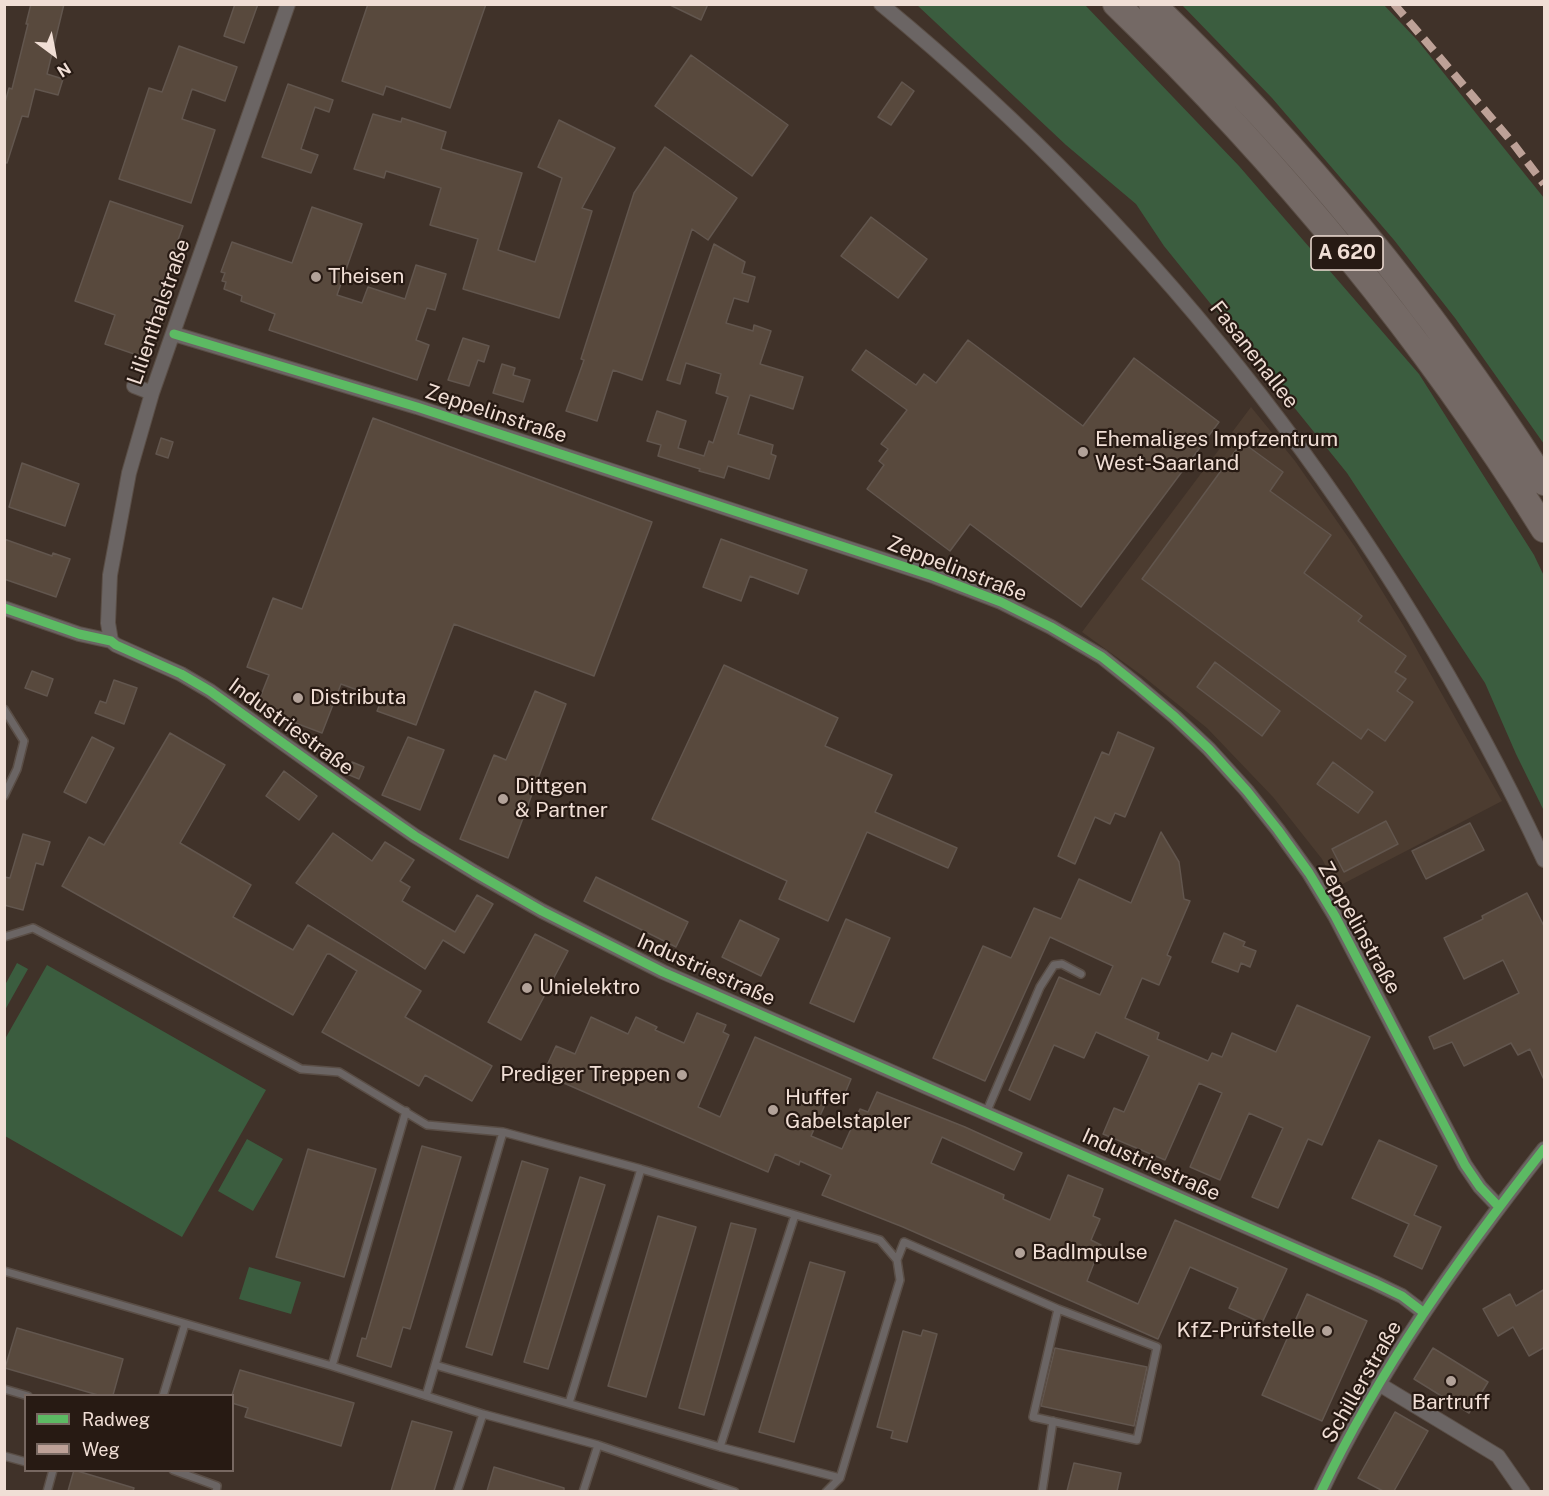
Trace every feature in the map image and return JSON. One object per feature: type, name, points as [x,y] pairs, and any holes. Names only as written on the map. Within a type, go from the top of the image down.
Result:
[{"type":"highway","name":"A 620","points":[[1116,4],[1201,88],[1257,148],[1366,276],[1444,379],[1545,529]]},
{"type":"highway","name":"A 620","points":[[1152,4],[1278,134],[1386,261],[1464,364],[1545,482]]},
{"type":"street","name":"Lilienthalstraße","points":[[111,642],[108,614],[110,575],[129,473],[152,393],[288,4]]},
{"type":"street","name":"Fasanenallee","points":[[881,4],[994,102],[1058,164],[1191,308],[1246,376],[1362,536],[1481,734],[1545,860]]},
{"type":"street","name":"Zeppelinstraße","points":[[174,334],[428,410],[933,576],[1001,602],[1051,627],[1102,657],[1145,691],[1209,750],[1278,830],[1309,873],[1335,916],[1465,1165],[1480,1187],[1499,1207]]},
{"type":"street","points":[[135,386],[152,393]]},
{"type":"street","name":"Industriestraße","points":[[4,608],[111,642],[181,674],[210,691],[415,836],[542,911],[663,972],[1375,1283],[1402,1296],[1424,1312]]},
{"type":"street","name":"Schillerstraße","points":[[1321,1491],[1379,1384],[1424,1312],[1499,1207],[1545,1149]]},
{"type":"street","points":[[1379,1384],[1498,1456],[1523,1491]]},
{"type":"lane","points":[[4,710],[24,741],[17,769],[4,796]]},
{"type":"lane","points":[[4,937],[33,928],[301,1069],[339,1072],[427,1125],[503,1132],[641,1169],[880,1240],[897,1260]]},
{"type":"lane","points":[[986,1113],[1030,1008],[1054,965],[1062,964],[1081,974]]},
{"type":"lane","points":[[332,1366],[406,1111]]},
{"type":"lane","points":[[426,1396],[503,1132]]},
{"type":"lane","points":[[568,1403],[641,1169]]},
{"type":"lane","points":[[720,1447],[795,1215]]},
{"type":"lane","points":[[826,1491],[840,1478],[900,1280],[897,1260],[904,1242],[1058,1309],[1157,1347],[1137,1440],[1033,1417],[1058,1309]]},
{"type":"lane","points":[[4,1271],[332,1366],[483,1414],[598,1445],[735,1491]]},
{"type":"lane","points":[[163,1394],[185,1324]]},
{"type":"lane","points":[[435,1365],[720,1447],[840,1478]]},
{"type":"lane","points":[[4,1389],[24,1394]]},
{"type":"lane","points":[[457,1491],[483,1414]]},
{"type":"lane","points":[[1042,1491],[1053,1421]]},
{"type":"lane","points":[[583,1491],[598,1445]]},
{"type":"lane","points":[[4,1456],[24,1461]]},
{"type":"lane","points":[[47,1491],[52,1472]]},
{"type":"lane","points":[[179,1472],[218,1486],[216,1491]]},
{"type":"shaded area","points":[[1251,407],[1295,461],[1355,547],[1403,625],[1502,801],[1337,887],[1322,859],[1273,797],[1207,728],[1144,677],[1082,632]]},
{"type":"green space","points":[[917,5],[1085,5],[1239,166],[1419,374],[1534,555],[1544,576],[1544,811],[1485,683],[1347,473],[1164,246],[1136,204],[1066,145]]},
{"type":"green space","points":[[1182,5],[1384,5],[1418,41],[1544,198],[1544,444],[1455,318],[1394,240],[1272,98]]},
{"type":"green space","points":[[17,963],[28,969],[5,1010],[5,985]]},
{"type":"green space","points":[[47,965],[266,1090],[182,1237],[5,1136],[5,1039]]},
{"type":"green space","points":[[247,1139],[283,1159],[253,1211],[218,1191]]},
{"type":"green space","points":[[249,1267],[301,1282],[291,1314],[239,1299]]},
{"type":"building","points":[[31,4],[64,4],[47,74],[63,79],[58,95],[35,89],[28,117],[22,116],[7,163],[4,162],[4,106],[9,88],[12,89]]},
{"type":"building","points":[[235,4],[258,4],[244,43],[224,36]]},
{"type":"building","points":[[368,4],[486,4],[450,108],[386,86],[383,95],[342,81]]},
{"type":"building","points":[[668,4],[708,4],[701,20]]},
{"type":"building","points":[[179,46],[237,67],[225,101],[192,89],[182,119],[215,130],[191,203],[119,179],[149,88],[162,92]]},
{"type":"building","points":[[691,55],[788,125],[752,176],[655,106]]},
{"type":"building","points":[[902,82],[914,91],[891,125],[878,117]]},
{"type":"building","points":[[288,84],[333,100],[329,112],[315,107],[301,149],[318,155],[311,173],[262,157]]},
{"type":"building","points":[[373,114],[401,122],[402,118],[446,132],[441,149],[522,173],[498,250],[535,262],[562,178],[538,167],[559,120],[615,148],[582,208],[592,211],[559,318],[463,289],[478,239],[430,225],[441,188],[386,171],[384,178],[354,169]]},
{"type":"building","points":[[665,147],[737,198],[708,240],[692,229],[642,380],[613,370],[597,421],[566,411],[584,360],[581,359],[634,193]]},
{"type":"building","points":[[110,201],[183,226],[147,326],[150,327],[140,356],[105,344],[115,315],[75,301]]},
{"type":"building","points":[[312,207],[362,224],[337,295],[362,303],[368,287],[405,299],[416,265],[446,274],[435,310],[427,308],[416,340],[429,345],[417,380],[269,330],[275,314],[241,301],[242,296],[224,289],[226,282],[222,281],[225,273],[221,272],[232,242],[292,263]]},
{"type":"building","points":[[871,217],[927,259],[898,298],[841,256]]},
{"type":"building","points":[[714,244],[745,262],[742,273],[755,277],[748,302],[734,298],[726,323],[753,331],[754,325],[771,331],[760,364],[803,377],[793,409],[750,395],[738,434],[773,445],[771,454],[776,456],[769,479],[728,466],[724,478],[699,471],[700,469],[658,456],[661,445],[647,441],[657,411],[686,421],[678,448],[704,456],[709,441],[713,443],[728,397],[716,393],[721,374],[686,363],[680,384],[667,380]]},
{"type":"building","points":[[463,338],[489,346],[484,362],[478,360],[469,386],[448,380]]},
{"type":"building","name":"Ehemaliges Impfzentrum West-Saarland","points":[[968,340],[1083,426],[1134,358],[1219,422],[1081,607],[970,524],[950,551],[867,489],[884,465],[879,461],[888,449],[881,444],[907,410],[852,370],[866,350],[916,385],[924,374],[936,383]]},
{"type":"building","points":[[502,364],[515,368],[513,375],[530,380],[523,402],[493,393]]},
{"type":"building","points":[[373,418],[652,522],[594,676],[454,624],[416,725],[377,711],[382,699],[341,684],[322,733],[256,708],[269,675],[247,667],[273,598],[302,609]]},
{"type":"building","points":[[161,438],[173,442],[168,458],[156,454]]},
{"type":"building","points":[[1242,442],[1283,472],[1270,491],[1331,535],[1304,573],[1362,616],[1358,621],[1406,656],[1395,672],[1406,679],[1397,691],[1413,702],[1385,741],[1368,729],[1361,739],[1142,579]]},
{"type":"building","points":[[22,463],[79,484],[65,526],[9,507]]},
{"type":"building","points":[[4,539],[52,556],[53,553],[70,559],[56,597],[4,579]]},
{"type":"building","points":[[721,539],[807,570],[798,594],[750,576],[741,601],[703,587]]},
{"type":"building","points":[[1215,662],[1280,711],[1262,736],[1197,687]]},
{"type":"building","points":[[724,665],[838,718],[825,746],[892,775],[875,812],[957,848],[948,868],[867,832],[828,921],[779,899],[787,881],[652,819]]},
{"type":"building","points":[[32,671],[53,679],[47,696],[25,688]]},
{"type":"building","points":[[114,680],[137,688],[124,724],[95,713],[100,701],[106,703]]},
{"type":"building","name":"Dittgen & Partner","points":[[535,691],[566,704],[508,858],[460,839],[494,755],[506,760]]},
{"type":"building","points":[[1118,732],[1154,748],[1125,817],[1115,813],[1110,824],[1095,817],[1075,864],[1058,856],[1102,752],[1109,755]]},
{"type":"building","points":[[170,733],[225,765],[180,843],[251,885],[233,917],[293,950],[308,925],[421,991],[405,1017],[492,1066],[472,1101],[425,1075],[419,1086],[322,1032],[357,971],[330,954],[327,954],[293,1015],[62,886],[89,837],[104,845]]},
{"type":"building","points":[[92,737],[114,748],[86,803],[64,792]]},
{"type":"building","points":[[408,737],[444,750],[420,810],[382,795]]},
{"type":"building","points":[[352,762],[364,767],[359,779],[347,774]]},
{"type":"building","points":[[1333,762],[1373,792],[1358,813],[1317,784]]},
{"type":"building","points":[[284,771],[317,796],[299,820],[266,796]]},
{"type":"building","points":[[1386,821],[1398,844],[1344,872],[1332,849]]},
{"type":"building","points":[[1470,823],[1484,850],[1426,879],[1412,851]]},
{"type":"building","points":[[1161,832],[1179,862],[1184,899],[1190,901],[1167,955],[1171,957],[1159,985],[1142,978],[1125,1018],[1159,1033],[1157,1039],[1208,1061],[1212,1053],[1222,1057],[1232,1033],[1276,1052],[1297,1005],[1370,1037],[1322,1145],[1308,1139],[1278,1208],[1252,1197],[1283,1128],[1249,1113],[1220,1180],[1190,1167],[1222,1093],[1199,1083],[1165,1160],[1103,1134],[1114,1108],[1124,1112],[1149,1056],[1096,1032],[1084,1058],[1054,1045],[1030,1100],[1009,1090],[1059,977],[1100,995],[1113,966],[1050,937],[985,1081],[933,1058],[983,946],[1011,958],[1034,908],[1061,919],[1079,879],[1131,903]]},
{"type":"building","points":[[333,833],[372,861],[385,842],[414,860],[400,881],[410,887],[402,901],[455,932],[477,895],[493,904],[464,953],[443,940],[425,969],[296,883]]},
{"type":"building","points":[[23,834],[50,842],[43,865],[36,863],[23,910],[4,905],[4,877],[10,878]]},
{"type":"building","points":[[596,877],[688,922],[676,947],[584,901]]},
{"type":"building","points":[[1527,893],[1545,928],[1545,1082],[1530,1049],[1518,1055],[1511,1043],[1464,1066],[1452,1042],[1434,1049],[1429,1037],[1519,993],[1503,960],[1464,979],[1444,938],[1483,919],[1482,916]]},
{"type":"building","points":[[846,919],[890,938],[854,1022],[810,1003]]},
{"type":"building","points":[[740,920],[779,939],[761,976],[722,957]]},
{"type":"building","points":[[1224,933],[1245,942],[1243,946],[1256,951],[1250,967],[1241,963],[1238,972],[1212,962]]},
{"type":"building","name":"Unielektro","points":[[535,934],[568,951],[521,1040],[488,1022]]},
{"type":"building","points":[[697,1013],[726,1025],[723,1032],[729,1035],[698,1107],[720,1117],[755,1037],[851,1079],[841,1103],[828,1098],[811,1136],[842,1149],[860,1109],[868,1112],[877,1092],[965,1127],[1022,1153],[1014,1170],[942,1137],[931,1163],[1004,1195],[1003,1199],[1050,1220],[1068,1175],[1103,1189],[1093,1216],[1100,1219],[1091,1240],[1101,1245],[1087,1281],[1138,1304],[1175,1220],[1287,1269],[1262,1323],[1229,1308],[1238,1288],[1190,1267],[1158,1339],[903,1227],[822,1195],[831,1175],[800,1161],[799,1165],[775,1154],[768,1172],[543,1074],[556,1046],[575,1054],[591,1017],[628,1034],[636,1017],[657,1027],[655,1030],[684,1043]]},
{"type":"building","points":[[1379,1140],[1437,1166],[1414,1215],[1441,1227],[1422,1269],[1394,1256],[1409,1224],[1352,1198]]},
{"type":"building","points":[[422,1146],[461,1157],[410,1329],[403,1327],[391,1367],[357,1356],[362,1338],[366,1339]]},
{"type":"building","points":[[308,1149],[376,1169],[344,1277],[276,1257]]},
{"type":"building","points":[[522,1161],[548,1169],[492,1355],[466,1347]]},
{"type":"building","points":[[580,1177],[605,1185],[548,1369],[524,1362]]},
{"type":"building","points":[[658,1216],[696,1227],[646,1397],[608,1386]]},
{"type":"building","points":[[731,1223],[756,1229],[704,1415],[679,1408]]},
{"type":"building","points":[[810,1262],[845,1272],[794,1442],[759,1432]]},
{"type":"building","points":[[1545,1289],[1545,1347],[1529,1356],[1513,1327],[1498,1336],[1483,1309],[1510,1294],[1516,1306]]},
{"type":"building","points":[[1307,1294],[1367,1321],[1322,1421],[1262,1395]]},
{"type":"building","points":[[17,1328],[123,1359],[113,1394],[95,1394],[5,1368]]},
{"type":"building","points":[[923,1330],[937,1334],[907,1442],[891,1438],[893,1431],[877,1427],[903,1331],[921,1336]]},
{"type":"building","points":[[1055,1348],[1147,1367],[1134,1426],[1041,1406]]},
{"type":"building","name":"Bartruff","points":[[1433,1348],[1488,1382],[1469,1413],[1414,1379]]},
{"type":"building","points":[[240,1370],[354,1403],[341,1446],[245,1417],[248,1408],[234,1404],[232,1394]]},
{"type":"building","points":[[1395,1412],[1428,1431],[1394,1491],[1383,1491],[1358,1478]]},
{"type":"building","points":[[412,1421],[452,1432],[434,1491],[391,1491]]},
{"type":"building","points":[[1074,1463],[1121,1473],[1117,1491],[1067,1491]]},
{"type":"building","points":[[494,1467],[564,1488],[564,1491],[487,1491]]},
{"type":"building","points":[[73,1472],[81,1472],[134,1488],[133,1491],[68,1491]]},
{"type":"marked path","points":[[1394,4],[1512,142],[1544,184]]},
{"type":"cycle path","points":[[174,334],[417,407],[933,576],[1001,602],[1051,627],[1102,657],[1175,717],[1209,749],[1278,830],[1309,873],[1335,916],[1465,1165],[1480,1187],[1499,1207]]},
{"type":"cycle path","points":[[4,608],[79,634],[111,641],[181,674],[210,691],[415,836],[542,911],[663,972],[1375,1283],[1402,1296],[1423,1312]]},
{"type":"cycle path","points":[[1321,1492],[1344,1446],[1395,1357],[1482,1230],[1544,1149]]},
{"type":"place","name":"Theisen","points":[[316,277]]},
{"type":"place","name":"Ehemaliges Impfzentrum West-Saarland","points":[[1083,452]]},
{"type":"place","name":"Distributa","points":[[298,698]]},
{"type":"place","name":"Dittgen & Partner","points":[[503,799]]},
{"type":"place","name":"Unielektro","points":[[527,988]]},
{"type":"place","name":"Prediger Treppen","points":[[682,1075]]},
{"type":"place","name":"Huffer Gabelstapler","points":[[773,1110]]},
{"type":"place","name":"BadImpulse","points":[[1020,1253]]},
{"type":"place","name":"KfZ-Prüfstelle","points":[[1327,1331]]},
{"type":"place","name":"Bartruff","points":[[1451,1381]]}]
